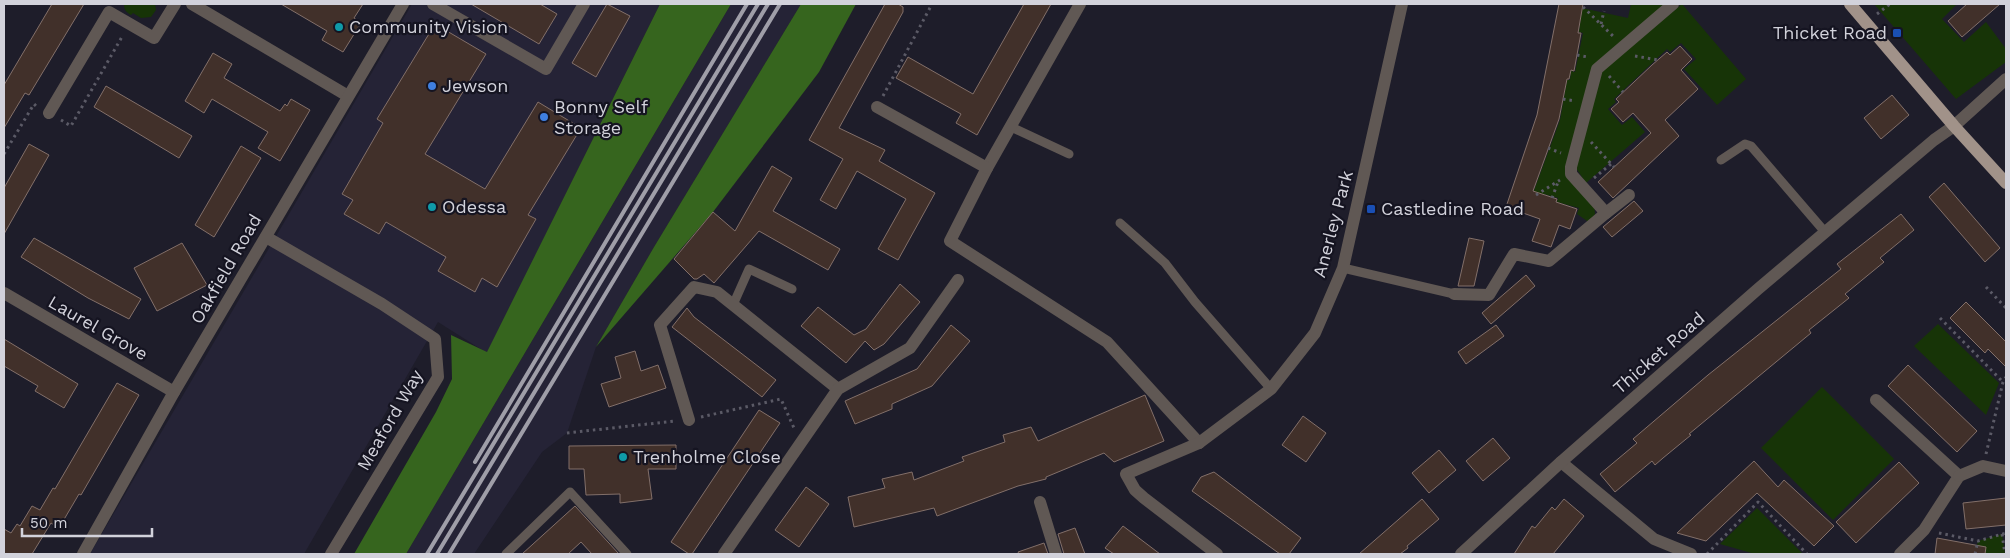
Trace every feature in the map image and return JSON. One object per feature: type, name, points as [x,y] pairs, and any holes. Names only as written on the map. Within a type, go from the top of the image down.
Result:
[{"type":"main road","points":[[1850,4],[1954,126],[2006,183]]},
{"type":"street","points":[[49,113],[109,12],[154,38],[175,4]]},
{"type":"street","points":[[192,4],[348,96]]},
{"type":"street","name":"Oakfield Road","points":[[83,554],[174,392],[403,4]]},
{"type":"street","points":[[433,4],[546,69],[584,4]]},
{"type":"street","points":[[1080,4],[988,168],[950,241],[1107,342],[1199,443]]},
{"type":"street","name":"Anerley Park","points":[[1217,554],[1144,498],[1135,490],[1126,474],[1199,443],[1271,390],[1315,333],[1343,268],[1402,4]]},
{"type":"street","points":[[1606,213],[1571,174],[1571,166],[1597,69],[1674,4]]},
{"type":"street","name":"Thicket Road","points":[[1461,554],[1561,462],[1825,232],[1934,140],[1954,126],[2006,79]]},
{"type":"street","points":[[877,107],[988,168]]},
{"type":"street","points":[[1454,294],[1489,295],[1514,254],[1548,261],[1629,195]]},
{"type":"street","name":"Meaford Way","points":[[266,237],[382,304],[435,339],[438,378],[331,554]]},
{"type":"street","points":[[724,554],[838,389],[910,348],[958,280]]},
{"type":"street","points":[[689,420],[660,325],[694,287],[717,292],[838,389]]},
{"type":"street","name":"Laurel Grove","points":[[4,293],[174,392]]},
{"type":"street","points":[[1876,400],[1959,476]]},
{"type":"street","points":[[1561,462],[1654,539],[1691,554]]},
{"type":"street","points":[[1900,554],[1924,530],[1959,476],[1983,466],[2006,471]]},
{"type":"street","points":[[1040,502],[1056,554]]},
{"type":"lane","points":[[1011,127],[1069,154]]},
{"type":"lane","points":[[1720,160],[1745,144],[1751,146],[1825,232]]},
{"type":"lane","points":[[1120,223],[1166,263],[1195,302],[1271,390]]},
{"type":"lane","points":[[1343,268],[1454,294]]},
{"type":"lane","points":[[733,305],[749,269],[792,289]]},
{"type":"lane","points":[[506,554],[570,492],[627,554]]},
{"type":"path","points":[[877,107],[932,4]]},
{"type":"path","points":[[1880,12],[1891,4]]},
{"type":"path","points":[[1583,7],[1623,47]]},
{"type":"path","points":[[1601,24],[1604,11]]},
{"type":"path","points":[[1601,66],[1624,92]]},
{"type":"path","points":[[1581,131],[1612,166],[1583,187]]},
{"type":"path","points":[[1536,195],[1571,174]]},
{"type":"path","points":[[1552,198],[1558,182]]},
{"type":"path","points":[[1986,287],[2006,308]]},
{"type":"path","points":[[1940,318],[2003,382]]},
{"type":"path","points":[[1983,466],[2003,382],[2006,377]]},
{"type":"path","points":[[567,433],[689,420],[781,399],[801,443]]},
{"type":"path","points":[[1708,554],[1758,502],[1807,554]]},
{"type":"path","points":[[1924,530],[1978,541],[2004,534],[2005,554]]},
{"type":"path","points":[[1975,554],[1978,541]]},
{"type":"shaded area","points":[[412,4],[660,4],[487,353],[438,322],[304,554],[90,554]]},
{"type":"shaded area","points":[[731,4],[801,4],[654,247],[596,347],[567,433],[542,452],[474,554],[406,554]]},
{"type":"green space","points":[[124,4],[155,4],[156,10],[151,17],[141,18],[133,13],[131,15],[128,13]]},
{"type":"green space","points":[[660,4],[731,4],[406,554],[354,554],[436,412],[452,379],[451,335],[487,352]]},
{"type":"green space","points":[[801,4],[856,4],[819,72],[713,212],[596,347],[654,247]]},
{"type":"green space","points":[[1631,4],[1667,4],[1594,66],[1568,165],[1594,204],[1595,214],[1590,223],[1577,214],[1579,208],[1557,202],[1558,198],[1533,193],[1560,120],[1567,80],[1570,80],[1571,71],[1575,72],[1583,33],[1579,32],[1582,8],[1628,18]]},
{"type":"green space","points":[[1682,4],[1746,79],[1717,105],[1684,69],[1696,59],[1681,43],[1670,52],[1667,49],[1614,99],[1616,102],[1608,109],[1622,125],[1632,117],[1645,132],[1586,183],[1576,168],[1600,71]]},
{"type":"green space","points":[[1874,4],[1957,4],[1942,19],[1964,42],[1986,22],[2006,49],[2006,62],[1956,99]]},
{"type":"green space","points":[[1938,324],[1999,383],[1986,415],[1914,346]]},
{"type":"green space","points":[[1822,387],[1894,459],[1833,520],[1761,448]]},
{"type":"green space","points":[[1757,508],[1803,554],[1755,554],[1720,544]]},
{"type":"green space","points":[[2002,534],[2005,554],[1975,554],[1978,541]]},
{"type":"building","points":[[52,4],[84,4],[29,95],[25,93],[4,128],[4,85]]},
{"type":"building","name":"Community Vision","points":[[281,4],[363,4],[354,18],[361,23],[343,52],[322,40],[327,31]]},
{"type":"building","points":[[471,4],[540,4],[557,14],[539,44]]},
{"type":"building","points":[[607,4],[630,16],[596,77],[572,63]]},
{"type":"building","points":[[885,4],[898,4],[903,7],[903,12],[839,128],[885,150],[879,161],[935,193],[898,260],[878,249],[906,199],[857,171],[836,209],[820,200],[843,159],[809,140]]},
{"type":"building","points":[[1024,4],[1051,4],[977,135],[956,123],[961,114],[896,78],[908,57],[973,94]]},
{"type":"building","points":[[1559,4],[1583,4],[1578,33],[1581,33],[1574,71],[1571,70],[1569,79],[1567,79],[1559,119],[1533,191],[1557,199],[1556,202],[1577,209],[1570,229],[1559,225],[1551,247],[1532,241],[1540,219],[1506,207],[1537,115]]},
{"type":"building","points":[[1967,4],[2000,4],[1962,37],[1948,21]]},
{"type":"building","points":[[435,24],[486,54],[425,154],[485,189],[538,102],[581,128],[528,215],[536,219],[497,287],[482,278],[475,292],[438,271],[446,257],[386,222],[379,234],[344,214],[353,200],[342,194],[383,123],[377,119]]},
{"type":"building","points":[[1680,46],[1692,59],[1681,70],[1698,89],[1665,120],[1679,136],[1613,198],[1598,182],[1651,133],[1633,113],[1623,122],[1611,109],[1619,102],[1616,99],[1652,65],[1667,52],[1670,55]]},
{"type":"building","points":[[213,53],[232,64],[224,78],[280,111],[285,104],[287,106],[291,99],[310,110],[280,161],[258,148],[268,132],[212,99],[204,113],[185,101]]},
{"type":"building","points":[[106,86],[192,136],[179,158],[94,107]]},
{"type":"building","points":[[1892,95],[1909,115],[1881,139],[1864,118]]},
{"type":"building","points":[[29,144],[49,155],[4,234],[4,188]]},
{"type":"building","points":[[241,146],[261,158],[214,237],[195,225]]},
{"type":"building","points":[[772,166],[792,178],[773,211],[840,249],[828,270],[759,231],[714,283],[704,274],[694,279],[674,259],[713,212],[735,231]]},
{"type":"building","points":[[1944,183],[2000,248],[1985,262],[1929,197]]},
{"type":"building","points":[[1634,201],[1643,211],[1612,237],[1603,227]]},
{"type":"building","points":[[1901,214],[1914,230],[1880,258],[1884,262],[1845,294],[1849,298],[1809,330],[1811,333],[1689,434],[1691,435],[1655,465],[1652,461],[1615,492],[1600,474],[1637,443],[1633,439],[1708,375],[1841,269],[1837,264]]},
{"type":"building","points":[[34,238],[141,299],[129,319],[88,298],[21,257]]},
{"type":"building","points":[[1469,238],[1484,241],[1474,286],[1458,286]]},
{"type":"building","points":[[182,243],[207,285],[157,311],[134,268]]},
{"type":"building","points":[[1526,275],[1535,286],[1491,324],[1482,313]]},
{"type":"building","points":[[900,284],[920,302],[884,344],[874,350],[865,341],[846,363],[801,326],[818,307],[854,335],[866,329]]},
{"type":"building","points":[[1966,302],[2006,342],[2006,367],[1988,349],[1985,353],[1950,318]]},
{"type":"building","points":[[687,308],[694,317],[776,380],[762,397],[672,327]]},
{"type":"building","points":[[951,325],[970,341],[932,386],[892,404],[892,409],[855,424],[845,401],[917,369]]},
{"type":"building","points":[[1496,325],[1504,336],[1466,364],[1458,352]]},
{"type":"building","points":[[4,339],[78,384],[64,408],[35,391],[38,386],[4,366]]},
{"type":"building","points":[[635,351],[641,371],[658,365],[666,388],[609,407],[601,384],[621,378],[615,357]]},
{"type":"building","points":[[1908,365],[1977,431],[1957,452],[1888,386]]},
{"type":"building","points":[[117,383],[139,395],[81,495],[79,494],[59,528],[51,523],[32,554],[4,554],[4,529],[11,533],[17,524],[20,526],[32,506],[40,510],[53,488],[55,489]]},
{"type":"building","points":[[1145,395],[1164,441],[1114,462],[1104,453],[1046,477],[1046,479],[1018,486],[937,516],[934,508],[854,527],[848,497],[885,488],[882,479],[912,472],[914,480],[964,461],[962,457],[1005,442],[1003,435],[1031,427],[1038,441]]},
{"type":"building","points":[[759,410],[780,423],[692,554],[689,554],[671,542]]},
{"type":"building","points":[[1303,416],[1326,433],[1306,462],[1282,445]]},
{"type":"building","points":[[1493,438],[1510,458],[1483,481],[1466,461]]},
{"type":"building","points":[[676,445],[676,469],[648,469],[652,499],[620,503],[620,494],[586,495],[584,469],[569,469],[569,446]]},
{"type":"building","points":[[1439,450],[1456,470],[1429,493],[1412,473]]},
{"type":"building","points":[[1754,461],[1778,487],[1784,480],[1834,526],[1814,546],[1757,493],[1706,541],[1677,533]]},
{"type":"building","points":[[1899,462],[1919,483],[1856,543],[1836,522]]},
{"type":"building","points":[[1214,472],[1301,538],[1289,554],[1280,554],[1192,491],[1201,477]]},
{"type":"building","points":[[806,487],[829,504],[799,547],[775,530]]},
{"type":"building","points":[[2006,498],[2006,525],[1966,529],[1963,503]]},
{"type":"building","points":[[1422,499],[1439,519],[1407,546],[1408,548],[1400,554],[1359,554]]},
{"type":"building","points":[[1564,499],[1584,516],[1553,554],[1514,554],[1532,526],[1535,528],[1552,507],[1555,510]]},
{"type":"building","points":[[575,506],[619,554],[592,554],[581,542],[568,554],[522,554]]},
{"type":"building","points":[[1123,526],[1160,554],[1114,554],[1105,548]]},
{"type":"building","points":[[1075,528],[1085,554],[1064,554],[1058,534]]},
{"type":"building","points":[[1937,538],[1986,547],[1985,554],[1935,554]]},
{"type":"building","points":[[1044,543],[1048,554],[1019,554],[1018,552]]},
{"type":"railway","points":[[475,462],[747,4]]},
{"type":"railway","points":[[427,554],[758,4]]},
{"type":"railway","points":[[437,554],[768,4]]},
{"type":"railway","points":[[449,554],[780,4]]},
{"type":"place","name":"Community Vision","points":[[339,27]]},
{"type":"place","name":"Thicket Road","points":[[1897,33]]},
{"type":"place","name":"Jewson","points":[[432,86]]},
{"type":"place","name":"Bonny Self Storage","points":[[544,117]]},
{"type":"place","name":"Odessa","points":[[432,207]]},
{"type":"place","name":"Castledine Road","points":[[1371,209]]},
{"type":"place","name":"Trenholme Close","points":[[623,457]]}]
